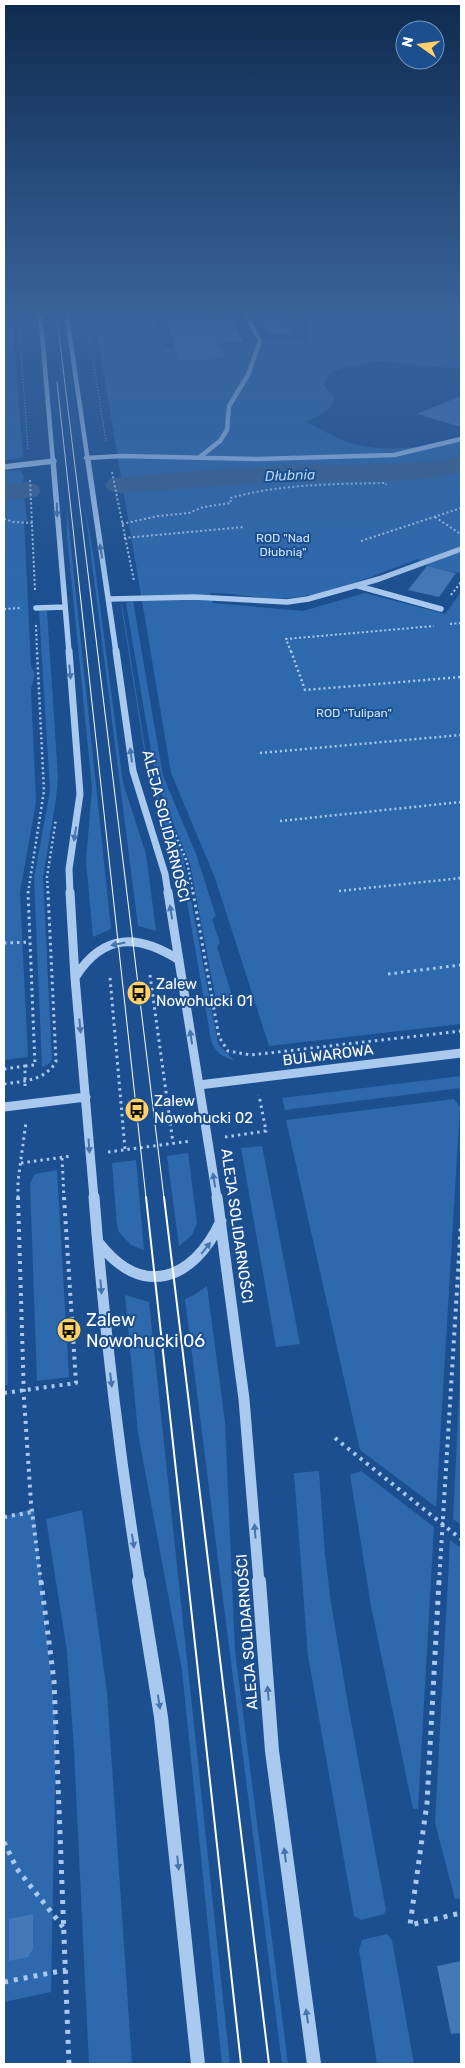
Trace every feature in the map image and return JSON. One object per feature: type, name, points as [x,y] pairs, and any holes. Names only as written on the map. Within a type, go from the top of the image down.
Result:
[{"type":"street","points":[[49,407],[80,794],[69,869],[75,978],[105,1332],[123,1482],[160,1707],[198,2064]]},
{"type":"street","name":"ALEJA SOLIDARNOŚCI","points":[[79,407],[133,771],[165,874],[221,1221],[244,1399],[274,1760],[314,2064]]},
{"type":"street","points":[[201,456],[223,439],[231,421],[229,407]]},
{"type":"street","points":[[86,458],[201,456],[258,459],[394,455],[461,439]]},
{"type":"street","points":[[4,467],[54,461]]},
{"type":"street","points":[[109,599],[194,597],[287,602],[308,600],[358,585],[461,548]]},
{"type":"street","points":[[358,585],[441,609]]},
{"type":"street","points":[[36,608],[64,607]]},
{"type":"street","points":[[75,978],[93,954],[100,949],[118,943],[140,942],[154,945],[179,960]]},
{"type":"street","name":"BULWAROWA","points":[[198,1085],[461,1053]]},
{"type":"street","points":[[4,1107],[86,1097]]},
{"type":"street","points":[[98,1242],[115,1262],[130,1272],[142,1275],[164,1276],[182,1269],[200,1255],[209,1246],[221,1221]]},
{"type":"path","points":[[25,407],[28,449]]},
{"type":"path","points":[[100,407],[107,447]]},
{"type":"path","points":[[112,468],[134,586]]},
{"type":"path","points":[[30,476],[35,596]]},
{"type":"path","points":[[122,524],[158,516],[189,513],[203,507],[224,505],[231,503],[230,498],[274,487],[368,483],[386,483],[386,485]]},
{"type":"path","points":[[361,541],[461,508]]},
{"type":"path","points":[[434,517],[461,534]]},
{"type":"path","points":[[4,520],[33,523]]},
{"type":"path","points":[[124,538],[244,527]]},
{"type":"path","points":[[4,1069],[35,1065],[28,887],[44,791],[36,621]]},
{"type":"path","points":[[461,623],[286,639],[305,690],[461,677]]},
{"type":"path","points":[[260,753],[461,735]]},
{"type":"path","points":[[280,821],[461,802]]},
{"type":"path","points":[[166,810],[187,862],[221,1042],[228,1051],[251,1055],[461,1030]]},
{"type":"path","points":[[4,1084],[35,1080],[48,1074],[56,1062],[47,877],[57,816]]},
{"type":"path","points":[[339,891],[461,878]]},
{"type":"path","points":[[4,943],[30,942]]},
{"type":"path","points":[[388,974],[461,965]]},
{"type":"path","points":[[150,975],[173,1143]]},
{"type":"path","points":[[110,978],[125,1150]]},
{"type":"path","points":[[25,1066],[25,1081]]},
{"type":"path","points":[[228,1136],[266,1131],[259,1093]]},
{"type":"path","points":[[26,1121],[18,1181],[24,1390],[32,1512],[54,1681],[69,2064]]},
{"type":"path","points":[[111,1151],[188,1142]]},
{"type":"path","points":[[21,1163],[70,1157]]},
{"type":"path","points":[[4,1394],[76,1383],[62,1158]]},
{"type":"path","points":[[461,1224],[427,1803],[410,1925],[461,1912]]},
{"type":"path","points":[[334,1438],[461,1539]]},
{"type":"path","points":[[4,1516],[32,1512]]},
{"type":"path","points":[[4,1842],[17,1868],[63,1928]]},
{"type":"path","points":[[4,1982],[66,1970]]},
{"type":"green space","points":[[4,407],[19,407],[23,457],[4,461]]},
{"type":"green space","points":[[109,407],[330,407],[324,413],[305,422],[354,444],[367,447],[408,448],[461,440],[461,573],[428,567],[418,559],[335,589],[302,597],[276,598],[210,593],[213,603],[303,611],[365,593],[445,614],[461,592],[461,1024],[269,1046],[215,878],[171,773]]},
{"type":"green space","points":[[20,470],[25,478],[19,486],[23,486],[27,520],[24,521],[31,666],[35,674],[31,689],[36,802],[20,892],[28,1057],[4,1060],[4,471]]},
{"type":"green space","points":[[84,500],[94,559],[123,783],[146,854],[156,931],[138,926]]},
{"type":"green space","points":[[67,509],[111,929],[93,937],[86,861],[92,788],[67,536]]},
{"type":"green space","points":[[133,601],[163,776],[196,854],[216,916],[212,919],[220,943],[217,947],[233,999],[216,1001],[190,864],[156,780],[126,603]]},
{"type":"green space","points":[[121,604],[149,773],[183,857],[218,1044],[234,1060],[226,1058],[220,1053],[214,1047],[211,1040],[181,867],[158,808],[159,806],[148,775]]},
{"type":"green space","points":[[39,610],[47,611],[58,777],[43,877],[52,1059],[49,1064],[42,1067],[34,878],[50,791]]},
{"type":"green space","points":[[461,1076],[461,1088],[285,1110],[282,1098]]},
{"type":"green space","points":[[454,1099],[460,1107],[436,1507],[360,1450],[286,1120]]},
{"type":"green space","points":[[262,1146],[300,1344],[276,1347],[241,1148]]},
{"type":"green space","points":[[188,1153],[197,1223],[192,1235],[179,1246],[167,1156]]},
{"type":"green space","points":[[4,1155],[8,1385],[4,1385]]},
{"type":"green space","points":[[136,1160],[144,1250],[131,1245],[119,1232],[117,1226],[112,1163]]},
{"type":"green space","points":[[57,1170],[69,1377],[37,1381],[30,1183],[35,1174]]},
{"type":"green space","points":[[207,1286],[225,1422],[235,1651],[288,2064],[282,2064],[185,1299]]},
{"type":"green space","points":[[125,1295],[149,1302],[230,2064],[222,2064],[182,1670],[138,1433]]},
{"type":"green space","points":[[461,1358],[461,1525],[453,1519]]},
{"type":"green space","points":[[319,1471],[325,1555],[331,1603],[386,1910],[384,1914],[361,1920],[354,1916],[308,1656],[294,1473]]},
{"type":"green space","points":[[361,1471],[434,1527],[418,1809],[413,1809],[371,1606],[350,1475]]},
{"type":"green space","points":[[34,1508],[56,1727],[51,1992],[4,2002],[4,1517]]},
{"type":"green space","points":[[82,1510],[107,1692],[132,2064],[89,2064],[74,1750],[67,1651],[46,1519]]},
{"type":"green space","points":[[450,1540],[461,1548],[461,1898],[455,1899],[435,1823]]},
{"type":"green space","points":[[387,1934],[392,1940],[414,2064],[377,2064],[359,1950],[362,1940]]},
{"type":"building","points":[[435,407],[461,407],[461,427],[417,414]]},
{"type":"building","points":[[427,566],[456,573],[439,597],[408,590]]},
{"type":"building","points":[[33,1914],[33,1949],[28,1957],[9,1961],[9,1919]]},
{"type":"building","points":[[461,1961],[461,2033],[451,2034],[437,1966]]},
{"type":"waterway","name":"Dłubnia","points":[[119,485],[309,473],[396,473],[440,469],[461,464]]},
{"type":"waterway","name":"Dłubnia","points":[[4,492],[27,491]]},
{"type":"tram line","points":[[60,407],[146,1198]]},
{"type":"tram line","points":[[68,407],[164,1198]]},
{"type":"tram line","points":[[146,1197],[241,2064]]},
{"type":"tram line","points":[[164,1197],[269,2064]]},
{"type":"place","name":"Zalew Nowohucki 01","points":[[139,993]]},
{"type":"place","name":"Zalew Nowohucki 02","points":[[137,1110]]},
{"type":"place","name":"Zalew Nowohucki 06","points":[[69,1330]]},
{"type":"park label","name":"ROD \"Nad Dłubnią\"","points":[[283,545]]},
{"type":"park label","name":"ROD \"Tulipan\"","points":[[354,713]]}]
